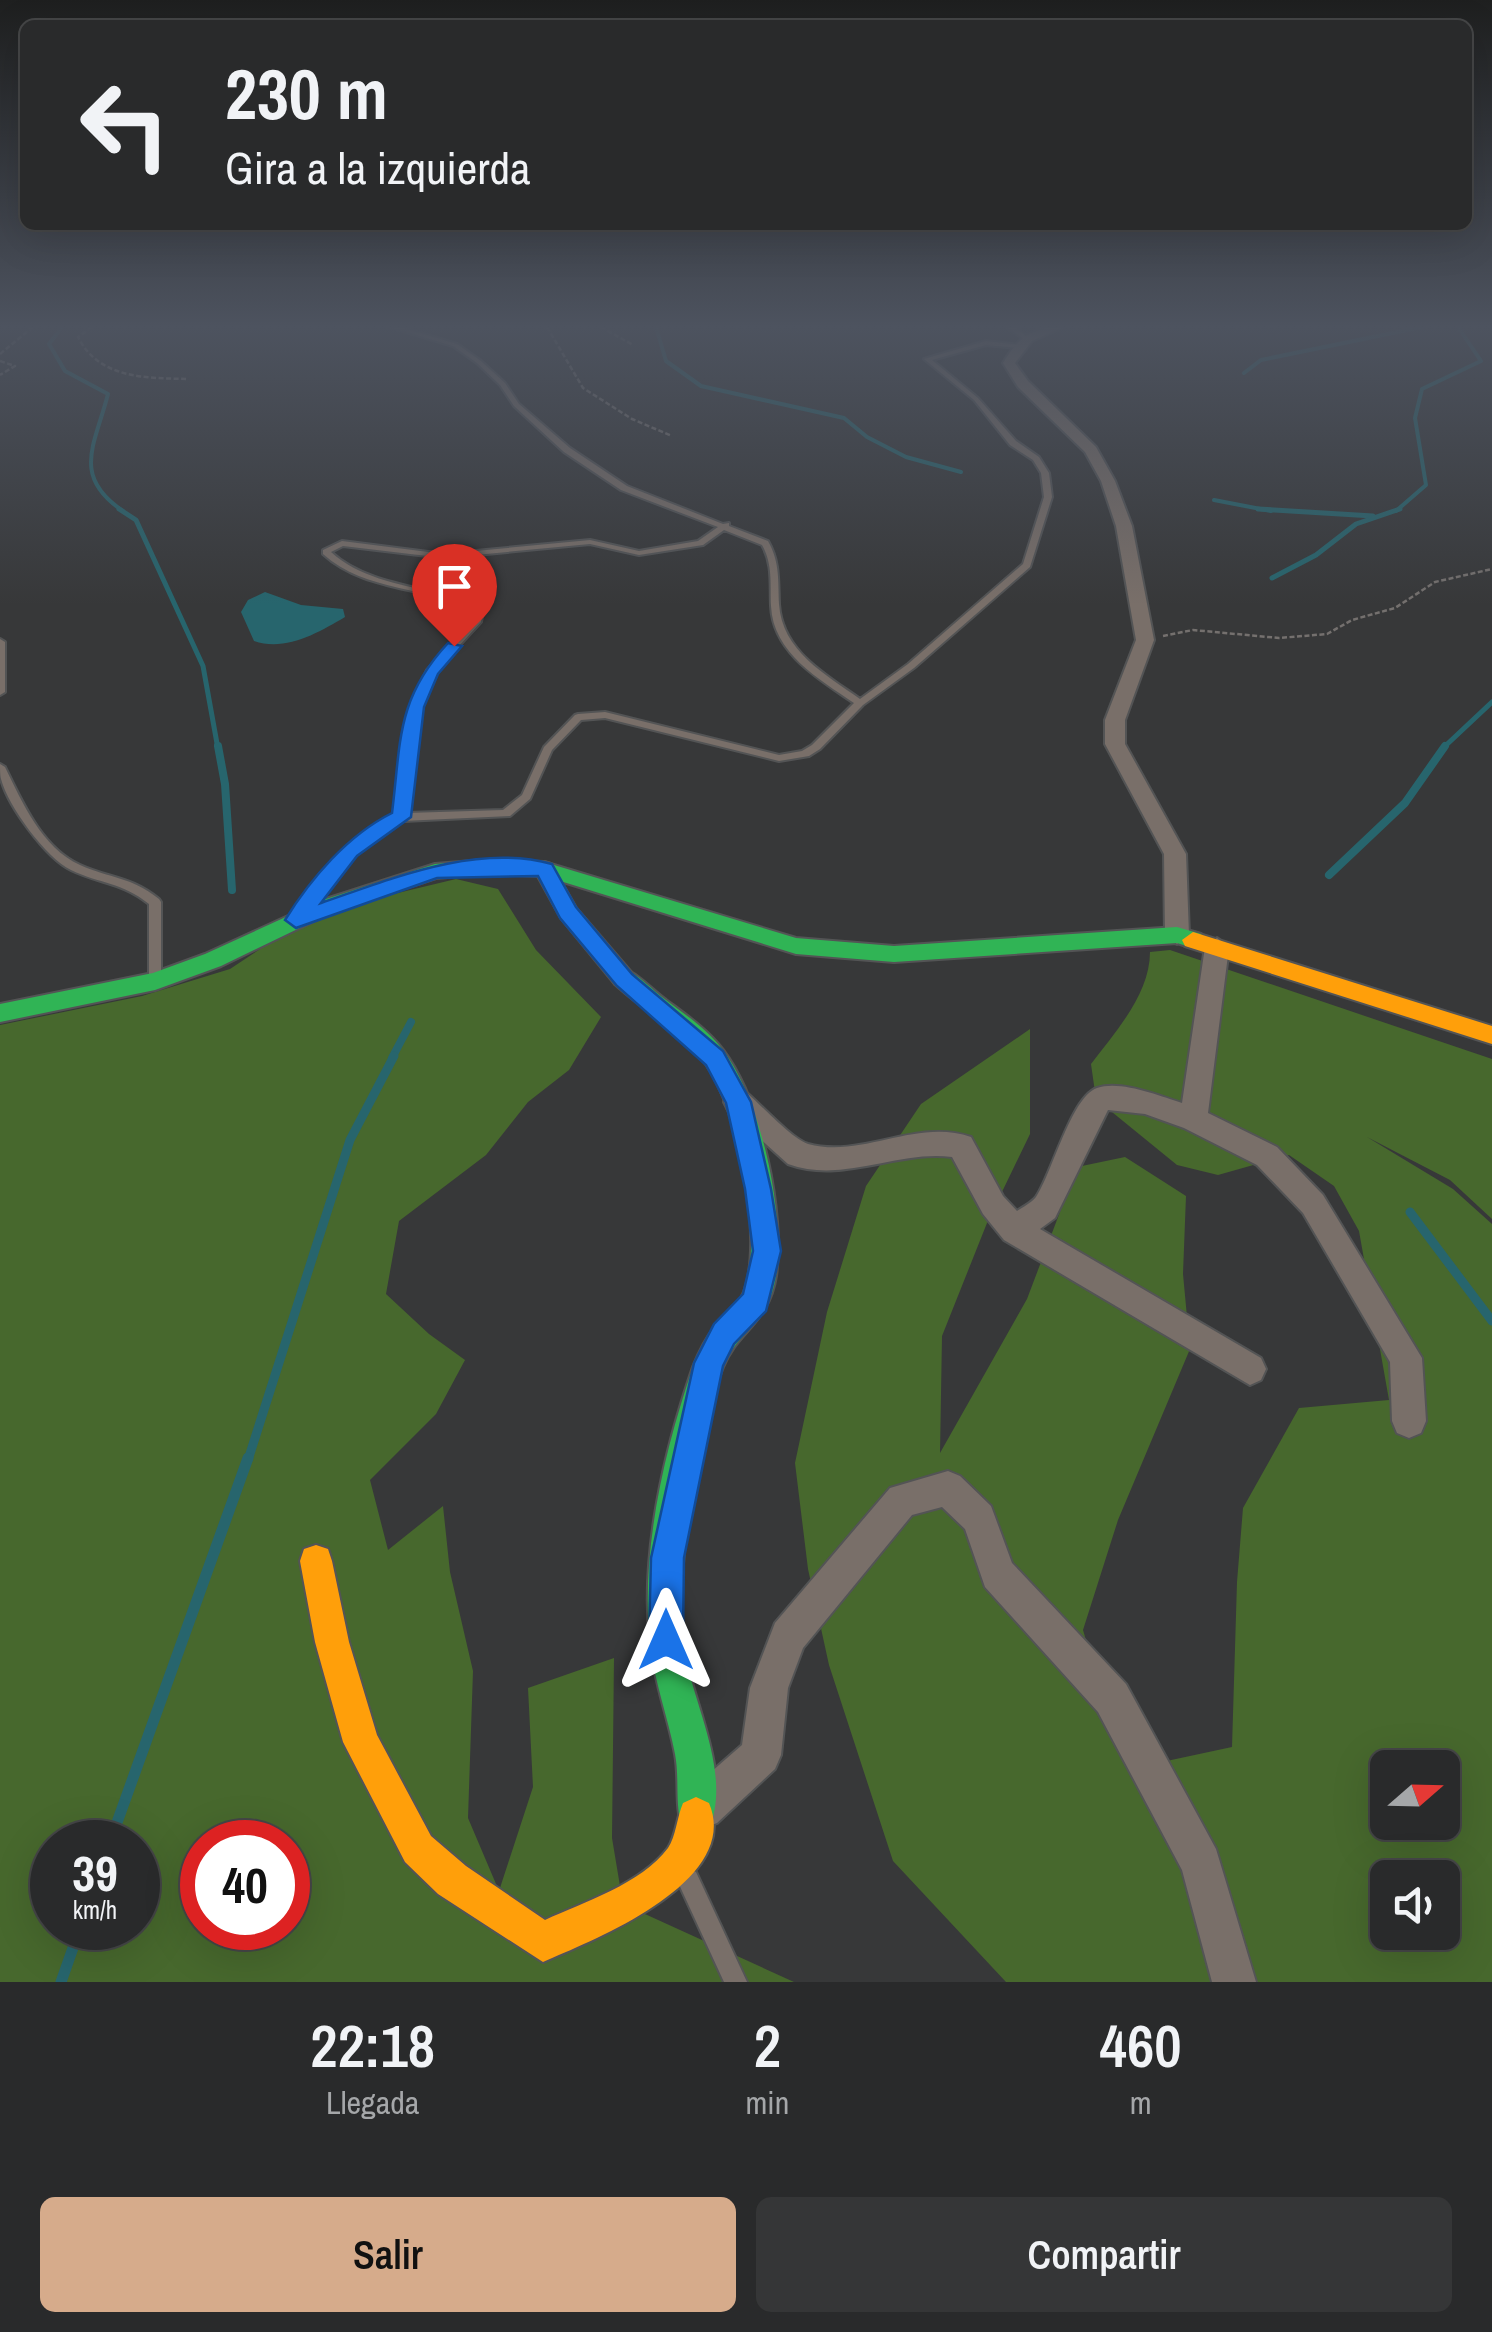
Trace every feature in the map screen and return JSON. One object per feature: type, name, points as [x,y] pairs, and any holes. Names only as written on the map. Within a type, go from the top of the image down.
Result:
[{"type":"street","points":[[1060,419],[1091,450],[1108,481],[1124,526],[1145,640],[1114,720],[1115,744],[1174,854],[1177,936]]},
{"type":"street","points":[[0,1014],[155,981],[214,960],[296,920],[435,871],[485,867],[544,869],[796,946],[894,954],[1177,936],[1492,1035]]},
{"type":"street","points":[[316,1561],[332,1642],[360,1742],[418,1849],[452,1880],[543,1942],[644,1888],[680,1864],[698,1811],[692,1753],[676,1700],[664,1610],[668,1558],[709,1363],[724,1334],[756,1301],[767,1251],[758,1189],[738,1102],[715,1058],[624,980],[568,912],[544,869]]},
{"type":"street","points":[[1193,1118],[1217,947]]},
{"type":"street","points":[[1014,1230],[1045,1209],[1084,1122],[1102,1098],[1145,1103],[1193,1118],[1267,1156],[1313,1204],[1406,1358],[1409,1421]]},
{"type":"street","points":[[738,1102],[798,1155],[835,1159],[931,1142],[961,1146],[993,1205],[1014,1230],[1250,1368]]},
{"type":"street","points":[[698,1811],[761,1755],[769,1688],[788,1636],[902,1500],[948,1488],[979,1518],[998,1574],[1112,1698],[1201,1864],[1234,1982]]},
{"type":"lane","points":[[532,419],[567,450],[624,488],[726,525],[765,544],[774,555],[779,630],[811,668],[860,703]]},
{"type":"lane","points":[[296,920],[350,851],[379,828],[402,817],[506,813],[526,797],[548,750],[578,717],[605,715],[779,758],[805,754],[816,747],[860,703],[912,666],[1028,564],[1048,497],[1045,472],[993,419]]},
{"type":"lane","points":[[402,817],[415,707],[430,672],[478,620],[479,611],[466,603],[358,572],[331,559],[326,552],[331,546],[342,542],[444,556],[590,542],[640,553],[700,543],[726,525]]},
{"type":"lane","points":[[0,642],[0,692]]},
{"type":"lane","points":[[0,767],[31,826],[70,866],[121,878],[154,902],[155,981]]},
{"type":"lane","points":[[680,1864],[736,1982]]},
{"type":"path","points":[[633,419],[672,436]]},
{"type":"path","points":[[1145,640],[1193,630],[1279,638],[1327,634],[1352,620],[1395,608],[1435,582],[1492,570]]},
{"type":"green space","points":[[456,879],[498,889],[536,950],[601,1017],[569,1070],[528,1102],[486,1155],[399,1221],[386,1294],[429,1334],[465,1360],[436,1414],[370,1480],[388,1550],[443,1506],[450,1572],[473,1671],[468,1818],[499,1891],[533,1787],[528,1688],[614,1658],[612,1838],[623,1904],[794,1982],[0,1982],[0,1025],[142,996],[230,969],[266,945],[356,903]]},
{"type":"green space","points":[[1170,950],[1492,1059],[1492,1219],[1450,1180],[1367,1137],[1453,1189],[1492,1224],[1492,1982],[1006,1982],[893,1861],[829,1665],[808,1569],[795,1463],[827,1312],[866,1186],[921,1104],[1030,1029],[1030,1134],[987,1223],[942,1336],[940,1453],[1027,1299],[1077,1167],[1125,1157],[1186,1196],[1183,1274],[1190,1349],[1118,1520],[1083,1630],[1105,1704],[1162,1762],[1232,1747],[1243,1508],[1299,1408],[1389,1400],[1359,1231],[1334,1186],[1289,1155],[1218,1175],[1177,1165],[1096,1099],[1091,1064],[1138,997],[1150,952]]},
{"type":"water","points":[[265,592],[301,605],[343,609],[345,617],[313,635],[289,642],[254,641],[241,612],[248,600]]},
{"type":"waterway","points":[[100,419],[93,444],[92,472],[107,498],[123,511]]},
{"type":"waterway","points":[[846,419],[867,437],[906,457],[961,472]]},
{"type":"waterway","points":[[1397,510],[1426,485],[1415,419]]},
{"type":"waterway","points":[[1214,500],[1262,509]]},
{"type":"waterway","points":[[119,509],[136,520],[203,666],[218,749]]},
{"type":"waterway","points":[[1262,509],[1373,516]]},
{"type":"waterway","points":[[1262,509],[1271,511]]},
{"type":"waterway","points":[[1272,578],[1316,555],[1356,524],[1397,510]]},
{"type":"waterway","points":[[1445,747],[1492,702]]},
{"type":"waterway","points":[[218,746],[225,784],[232,890]]},
{"type":"waterway","points":[[1329,875],[1405,803],[1445,747]]},
{"type":"waterway","points":[[392,1058],[411,1022]]},
{"type":"waterway","points":[[248,1460],[350,1140],[394,1056]]},
{"type":"waterway","points":[[1410,1212],[1492,1321]]},
{"type":"waterway","points":[[118,1820],[248,1458]]},
{"type":"waterway","points":[[61,1982],[72,1950]]},
{"type":"traffic: fast","points":[[0,1013],[155,981],[213,960],[330,905],[435,871],[485,867],[544,869],[796,946],[894,954],[1177,935],[1193,940]]},
{"type":"traffic: fast","points":[[623,978],[694,1036],[727,1078],[749,1140],[762,1213],[762,1277],[756,1300],[718,1346],[708,1367],[682,1470],[668,1550],[667,1644],[694,1760],[696,1816]]},
{"type":"traffic: slow","points":[[544,869],[568,913],[623,978]]},
{"type":"traffic: slow","points":[[1193,940],[1492,1035]]},
{"type":"traffic: slow","points":[[316,1561],[332,1642],[361,1742],[418,1849],[452,1880],[543,1942],[638,1895],[671,1872],[687,1851],[696,1816]]},
{"type":"route","points":[[454,646],[430,672],[415,707],[402,817],[379,828],[350,851],[296,920],[435,871],[485,867],[544,869],[568,912],[624,980],[715,1058],[738,1102],[758,1189],[767,1251],[756,1301],[724,1334],[709,1363],[668,1558],[666,1640]]}]
